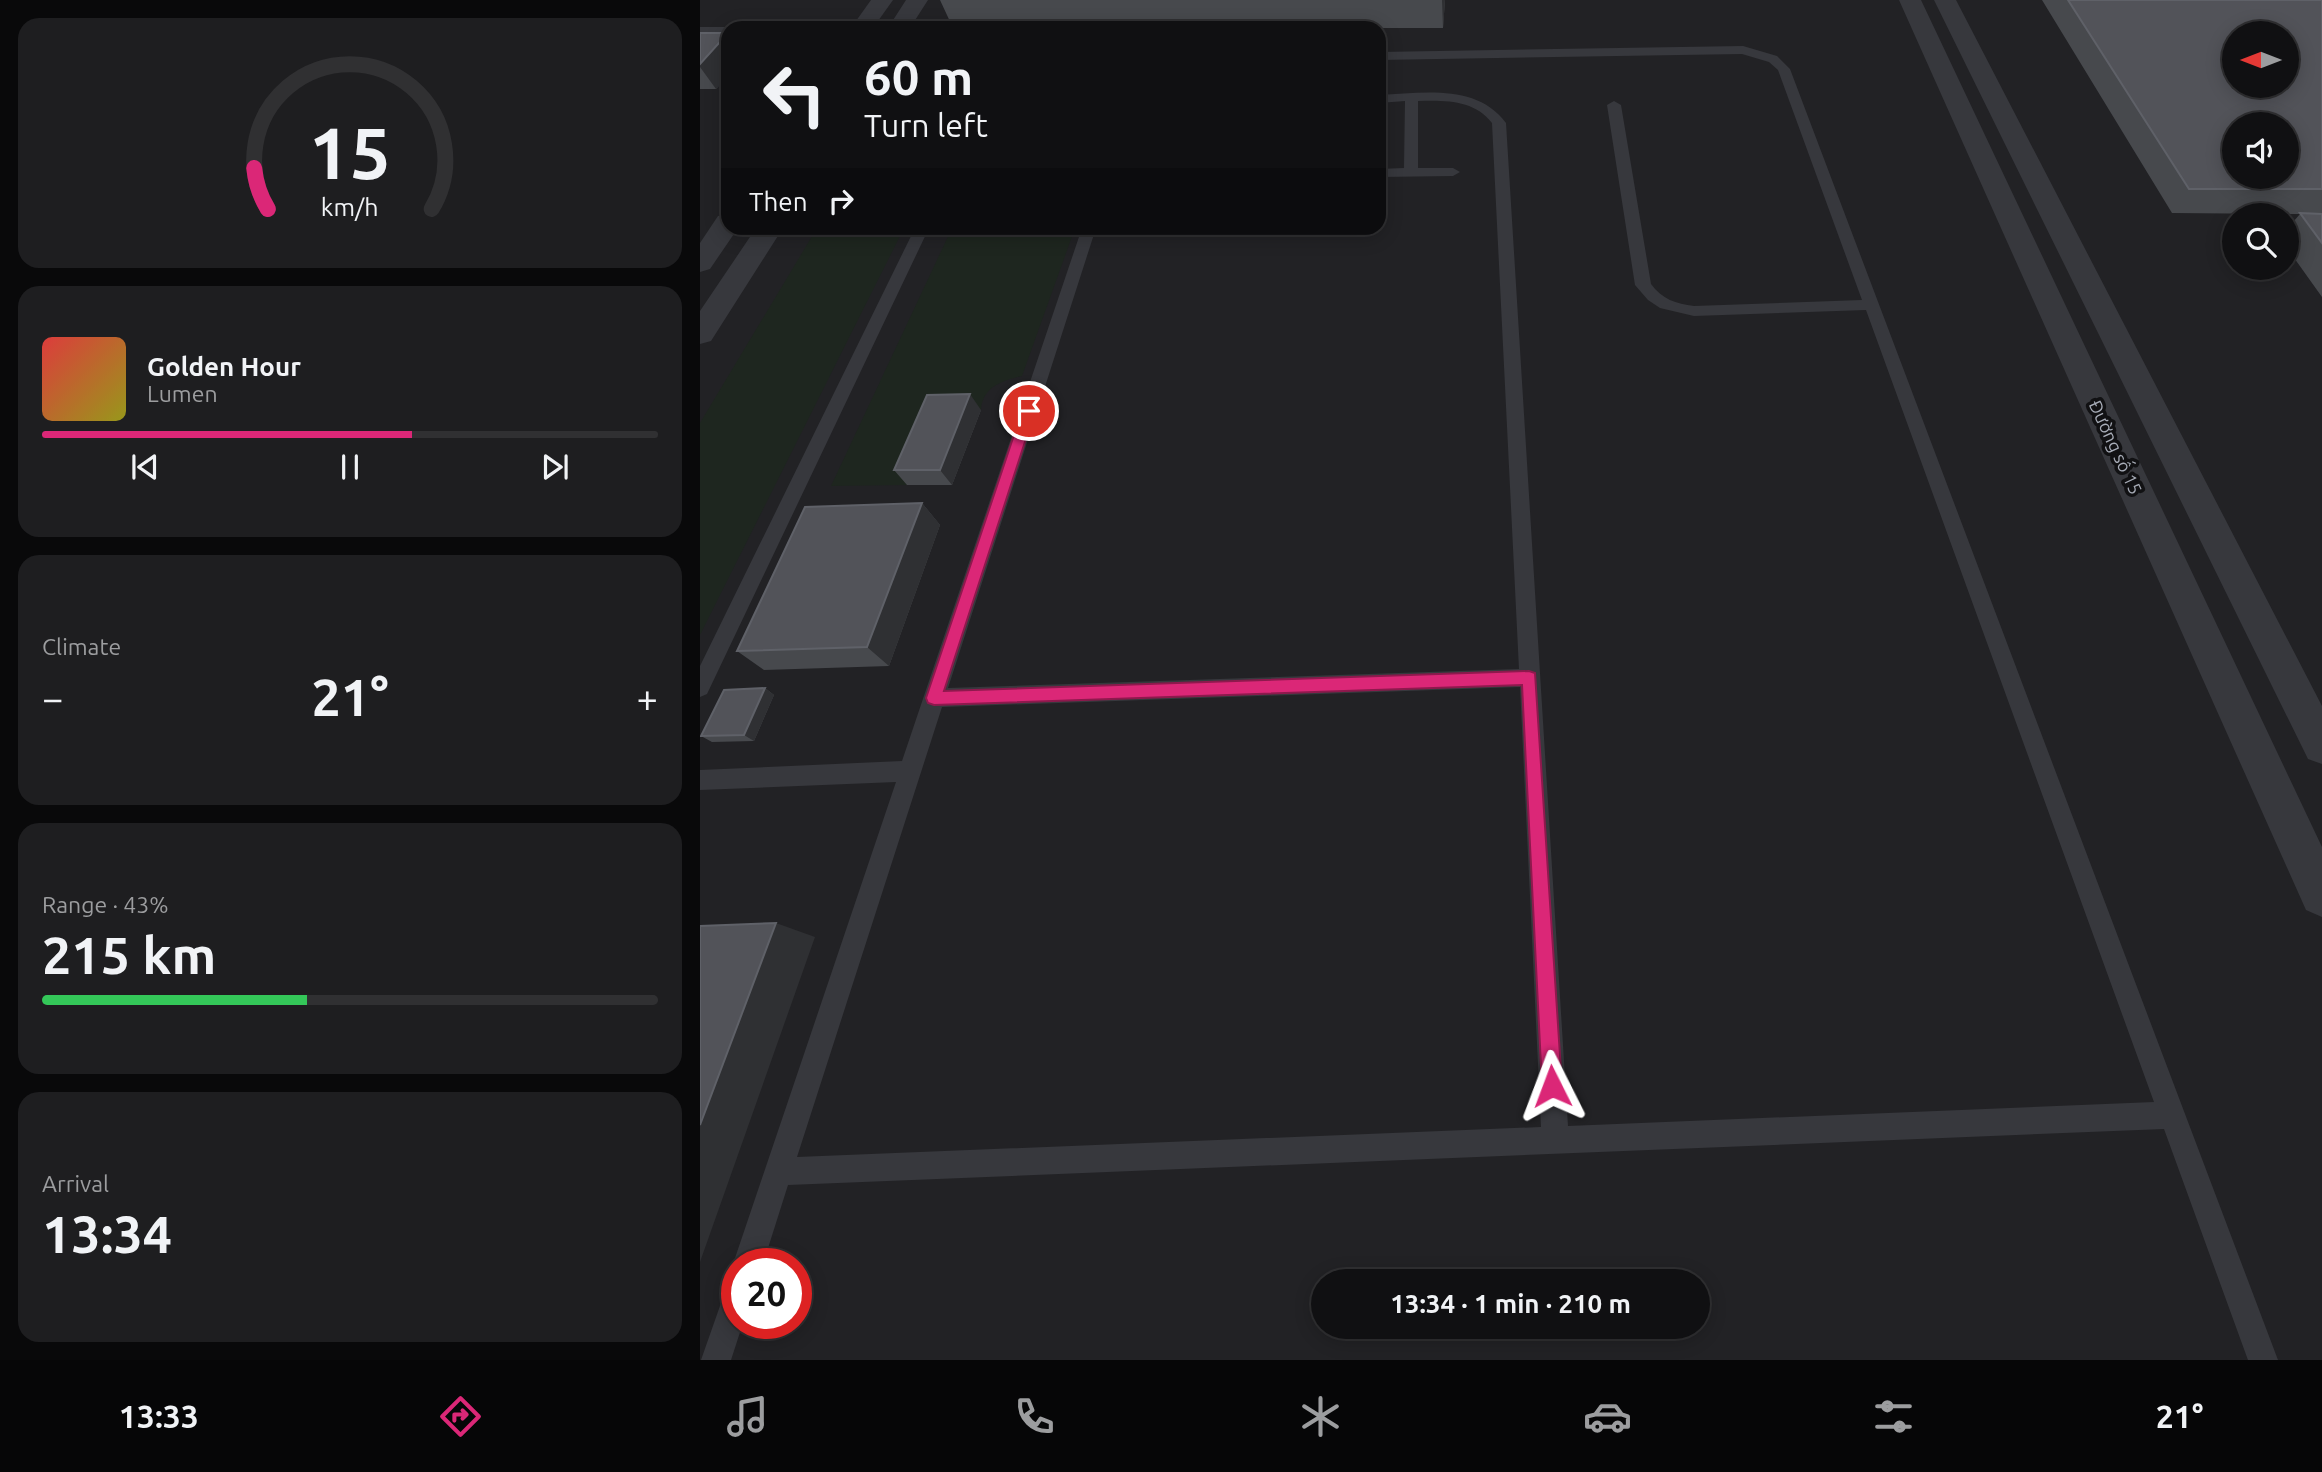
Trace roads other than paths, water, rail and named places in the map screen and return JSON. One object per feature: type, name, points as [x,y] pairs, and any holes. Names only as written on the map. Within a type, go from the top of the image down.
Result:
[{"type":"street","points":[[867,21],[882,0]]},
{"type":"street","points":[[904,21],[917,0]]},
{"type":"street","name":"Đường số 15","points":[[1910,0],[2322,895]]},
{"type":"street","points":[[1945,0],[2322,746]]},
{"type":"street","points":[[700,263],[721,232]]},
{"type":"street","points":[[700,334],[764,235]]},
{"type":"lane","points":[[700,31],[721,31]]},
{"type":"lane","points":[[1386,56],[1732,50],[1754,52],[1773,59],[1784,69],[2263,1360]]},
{"type":"lane","points":[[1410,173],[1412,98]]},
{"type":"lane","points":[[1386,99],[1448,98],[1473,102],[1491,111],[1499,123],[1555,1140]]},
{"type":"lane","points":[[1615,105],[1643,285],[1655,299],[1666,306],[1694,311],[1871,304]]},
{"type":"lane","points":[[1386,173],[1453,172]]},
{"type":"lane","points":[[700,688],[919,235]]},
{"type":"lane","points":[[753,1248],[1087,235]]},
{"type":"lane","points":[[934,698],[1529,678]]},
{"type":"lane","points":[[700,779],[910,771]]},
{"type":"lane","points":[[778,1172],[2172,1115]]},
{"type":"lane","points":[[716,1360],[723,1339]]}]
